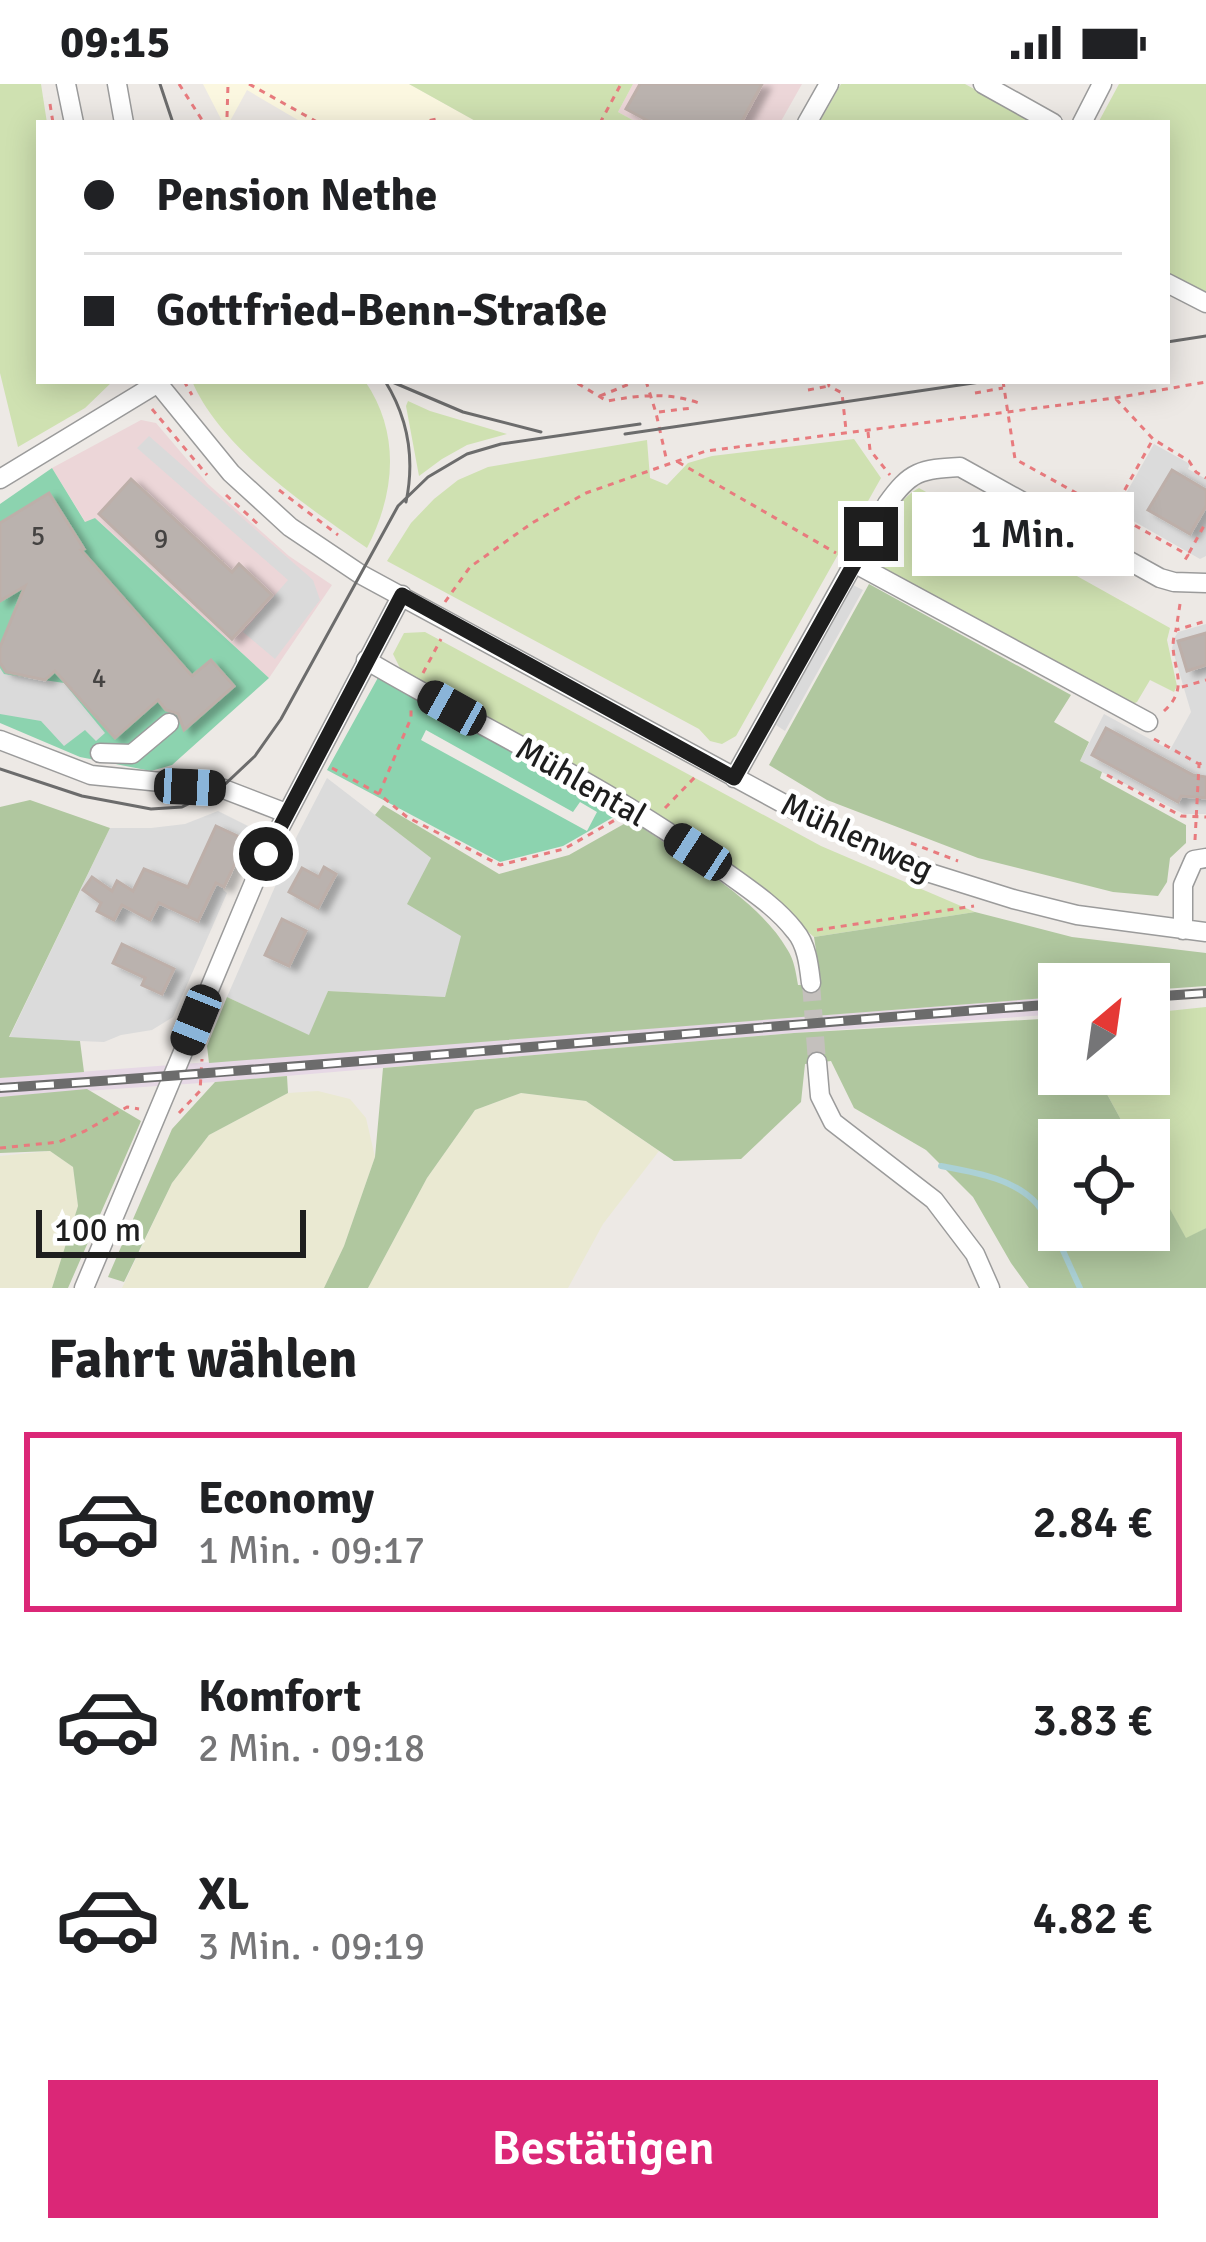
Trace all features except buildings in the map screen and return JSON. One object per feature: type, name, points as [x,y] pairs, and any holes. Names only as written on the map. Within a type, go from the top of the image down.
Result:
[{"type":"street","points":[[66,84],[73,120]]},
{"type":"street","points":[[117,84],[123,120]]},
{"type":"street","points":[[809,120],[830,84]]},
{"type":"street","points":[[983,84],[1048,120]]},
{"type":"street","points":[[1084,120],[1102,84]]},
{"type":"street","points":[[1170,285],[1206,303]]},
{"type":"street","points":[[0,479],[154,384]]},
{"type":"street","name":"Mühlenweg","points":[[159,384],[231,473],[290,527],[360,574],[821,824],[930,873],[1013,899],[1077,915],[1206,932]]},
{"type":"street","points":[[734,778],[900,486],[925,469],[960,466],[1160,578],[1206,583]]},
{"type":"street","points":[[854,563],[1148,722]]},
{"type":"street","points":[[84,1288],[257,875],[402,595]]},
{"type":"street","name":"Mühlental","points":[[366,661],[633,810],[752,892],[797,933]]},
{"type":"street","points":[[100,753],[132,754],[169,723]]},
{"type":"street","points":[[0,740],[91,775],[221,788],[286,813]]},
{"type":"street","points":[[1183,930],[1183,885],[1200,859]]},
{"type":"street","points":[[797,933],[811,983]]},
{"type":"street","points":[[817,1062],[820,1096],[833,1122],[934,1200],[975,1254],[990,1288]]},
{"type":"path","points":[[179,84],[202,120]]},
{"type":"path","points":[[226,117],[228,84]]},
{"type":"path","points":[[249,84],[308,120]]},
{"type":"path","points":[[602,120],[621,84]]},
{"type":"path","points":[[186,384],[196,400]]},
{"type":"path","points":[[580,384],[607,401],[651,393],[699,403]]},
{"type":"path","points":[[600,396],[630,384]]},
{"type":"path","points":[[647,384],[668,464]]},
{"type":"path","points":[[808,390],[828,384],[842,393],[846,433]]},
{"type":"path","points":[[975,393],[1004,384],[1015,459],[1188,555]]},
{"type":"path","points":[[445,603],[470,567],[532,523],[586,493],[706,451],[1204,384]]},
{"type":"path","points":[[1115,398],[1153,440],[1189,461],[1206,478]]},
{"type":"path","points":[[656,413],[692,408]]},
{"type":"path","points":[[844,412],[856,411]]},
{"type":"path","points":[[867,430],[870,450],[900,486]]},
{"type":"path","points":[[1113,512],[1153,440]]},
{"type":"path","points":[[676,461],[854,563]]},
{"type":"path","points":[[268,482],[336,534]]},
{"type":"path","points":[[1148,722],[1171,706],[1180,687],[1171,641],[1179,583],[1206,522]]},
{"type":"path","points":[[1176,630],[1206,621]]},
{"type":"path","points":[[1180,687],[1206,680]]},
{"type":"path","points":[[315,759],[379,794],[407,817],[500,866],[564,849],[633,810]]},
{"type":"path","points":[[1199,764],[1200,859]]},
{"type":"path","points":[[652,822],[698,774]]},
{"type":"path","points":[[1107,775],[1181,816],[1206,817]]},
{"type":"path","points":[[903,840],[969,865]]},
{"type":"path","points":[[797,933],[986,904]]},
{"type":"path","points":[[0,1148],[59,1142],[127,1107],[158,1114]]},
{"type":"shaded area","points":[[203,84],[409,84],[474,120],[298,120],[247,90],[231,120],[221,120]]},
{"type":"shaded area","points":[[633,84],[802,84],[782,120],[633,120],[618,112]]},
{"type":"shaded area","points":[[141,420],[156,423],[208,484],[289,556],[332,585],[269,678],[95,518],[86,523],[52,468]]},
{"type":"shaded area","points":[[149,436],[313,580],[320,600],[275,659],[243,632],[288,580],[137,448]]},
{"type":"shaded area","points":[[1154,444],[1206,479],[1206,556],[1200,559],[1116,511]]},
{"type":"shaded area","points":[[853,585],[863,590],[785,731],[776,725]]},
{"type":"shaded area","points":[[1206,624],[1206,814],[1184,814],[1080,761],[1104,714],[1170,750],[1191,712],[1172,648],[1175,637]]},
{"type":"shaded area","points":[[0,668],[4,674],[64,683],[105,733],[96,741],[85,730],[64,746],[41,721],[0,714]]},
{"type":"shaded area","points":[[327,778],[431,858],[462,936],[445,997],[328,991],[310,1036],[227,997]]},
{"type":"shaded area","points":[[218,811],[252,828],[173,1017],[152,1030],[104,1042],[9,1038],[110,828],[185,824]]},
{"type":"shaded area","points":[[1038,999],[1038,1016],[215,1082],[0,1097],[0,1078]]},
{"type":"green space","points":[[0,84],[41,84],[47,120],[36,120],[36,384],[110,384],[85,408],[18,447],[0,373]]},
{"type":"green space","points":[[409,84],[633,84],[618,112],[633,120],[474,120]]},
{"type":"green space","points":[[841,84],[965,84],[1031,120],[821,120]]},
{"type":"green space","points":[[1119,84],[1206,84],[1206,294],[1170,276],[1170,120],[1100,120]]},
{"type":"green space","points":[[194,384],[367,384],[384,422],[390,464],[384,507],[367,548],[268,475],[205,406]]},
{"type":"green space","points":[[408,401],[507,434],[467,445],[419,476]]},
{"type":"green space","points":[[854,439],[881,478],[736,736],[722,744],[387,561],[411,523],[434,499],[458,480],[488,467],[647,440],[650,478],[667,485],[688,463],[712,456]]},
{"type":"green space","points":[[52,468],[85,522],[95,518],[269,678],[172,765],[151,771],[80,757],[0,723],[0,504]]},
{"type":"green space","points":[[919,488],[1170,628],[1167,640],[1177,686],[1174,692],[1150,680],[1137,702],[1128,706],[879,568],[872,551],[897,507]]},
{"type":"green space","points":[[869,584],[1071,695],[1054,722],[1089,742],[1080,761],[1102,772],[1100,778],[1186,825],[1186,843],[1170,858],[1167,882],[1158,896],[1113,892],[978,858],[827,800],[769,765]]},
{"type":"green space","points":[[425,632],[821,846],[975,912],[814,937],[755,887],[404,676],[393,654],[404,633]]},
{"type":"green space","points":[[380,674],[624,811],[563,846],[500,862],[327,770]],"holes":[[[426,730],[573,812],[580,802],[597,812],[587,831],[421,740]]]},
{"type":"green space","points":[[30,800],[110,828],[9,1037],[80,1041],[84,1072],[0,1078],[0,807]]},
{"type":"green space","points":[[383,805],[499,874],[569,855],[631,820],[757,912],[789,953],[798,985],[821,985],[814,937],[975,912],[1072,937],[1206,953],[1206,986],[1170,989],[1170,963],[1038,963],[1038,999],[209,1063],[207,1046],[227,997],[309,1035],[328,991],[445,997],[461,936],[407,904],[431,858],[375,815]]},
{"type":"green space","points":[[1206,1007],[1206,1228],[1186,1239],[1170,1210],[1170,1119],[1121,1119],[1107,1095],[1170,1095],[1170,1011]]},
{"type":"green space","points":[[1038,1019],[1038,1095],[1107,1095],[1121,1119],[1038,1119],[1038,1251],[1170,1251],[1170,1209],[1186,1238],[1206,1228],[1206,1288],[1029,1288],[973,1197],[926,1150],[854,1108],[831,1061],[805,1064],[801,1102],[741,1159],[674,1161],[586,1101],[521,1093],[475,1110],[427,1178],[368,1288],[324,1288],[375,1157],[383,1068],[794,1033]]},
{"type":"green space","points":[[287,1076],[288,1093],[209,1135],[172,1183],[124,1282],[108,1277],[172,1129],[215,1082]]},
{"type":"green space","points":[[87,1089],[141,1121],[68,1288],[52,1288],[78,1206],[73,1167],[50,1151],[0,1153],[0,1097]]},
{"type":"green space","points":[[318,1091],[350,1099],[366,1118],[375,1157],[324,1288],[122,1288],[172,1183],[209,1135],[288,1093]]},
{"type":"green space","points":[[521,1093],[586,1101],[659,1151],[603,1224],[568,1288],[368,1288],[427,1178],[475,1110]]},
{"type":"green space","points":[[50,1151],[73,1167],[78,1206],[52,1288],[0,1288],[0,1156]]},
{"type":"waterway","points":[[941,1166],[992,1178],[1028,1195],[1048,1221],[1080,1288]]},
{"type":"tunnel","points":[[811,983],[817,1062]]},
{"type":"tram line","points":[[160,84],[172,120]]},
{"type":"tram line","points":[[1170,342],[1206,336]]},
{"type":"tram line","points":[[386,384],[408,439],[406,502]]},
{"type":"tram line","points":[[397,384],[463,412],[541,432]]},
{"type":"tram line","points":[[625,434],[967,384]]},
{"type":"tram line","points":[[0,769],[82,796],[151,809],[182,807],[221,788],[255,756],[281,719],[398,506],[428,477],[467,454],[501,444],[640,424]]},
{"type":"railway","points":[[1170,996],[1206,993]]},
{"type":"railway","points":[[0,1088],[1038,1006]]},
{"type":"route","points":[[266,854],[402,595],[734,778],[871,534]]}]
